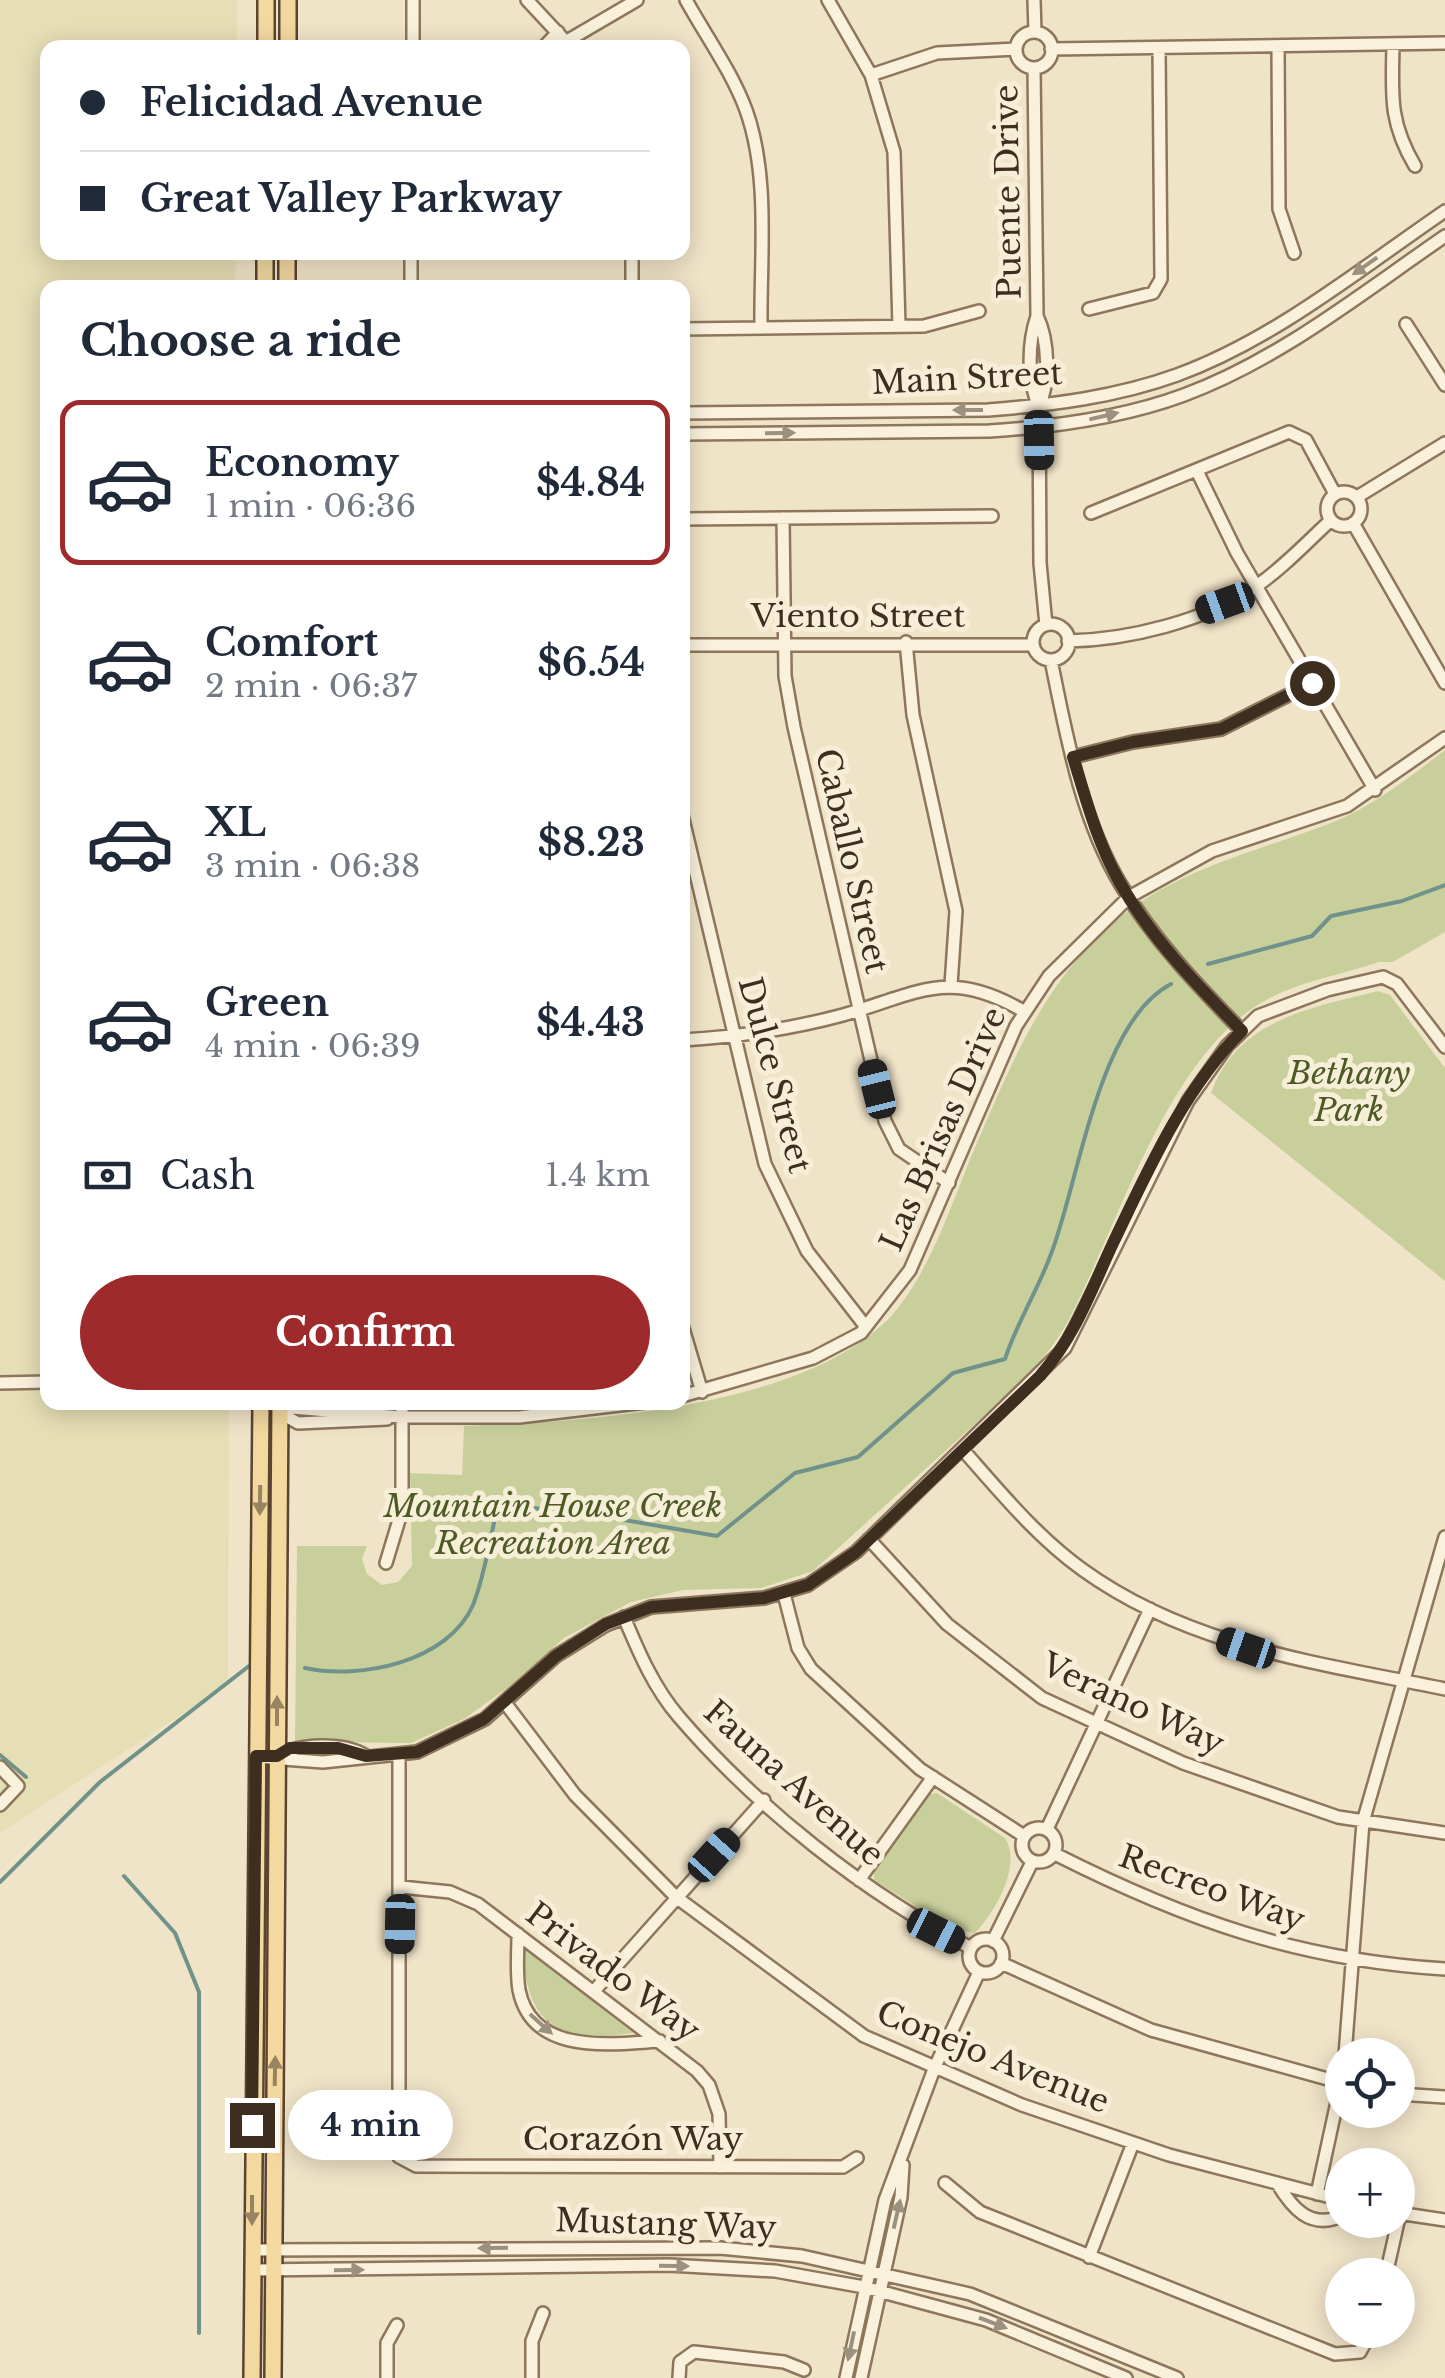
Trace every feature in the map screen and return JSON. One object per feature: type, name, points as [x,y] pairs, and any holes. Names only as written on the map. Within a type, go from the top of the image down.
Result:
[{"type":"main road","points":[[266,0],[266,40]]},
{"type":"main road","points":[[288,0],[288,40]]},
{"type":"main road","points":[[252,2378],[261,1410]]},
{"type":"main road","points":[[273,2378],[276,1410]]},
{"type":"street","points":[[413,40],[414,0]]},
{"type":"street","points":[[527,0],[565,40],[637,0]]},
{"type":"street","points":[[686,0],[740,96],[751,126],[760,189],[761,328]]},
{"type":"street","points":[[828,0],[871,75],[894,152],[900,326]]},
{"type":"street","points":[[1034,0],[1035,32]]},
{"type":"street","points":[[1035,32],[1047,39],[1052,49],[1046,63],[1034,68],[1020,62],[1016,49],[1021,38],[1035,32]]},
{"type":"street","points":[[1392,46],[1393,117],[1398,136],[1415,166]]},
{"type":"street","points":[[1052,49],[1441,46]]},
{"type":"street","points":[[1278,47],[1279,209],[1294,253]]},
{"type":"street","points":[[1089,309],[1152,293],[1162,279],[1159,48]]},
{"type":"street","points":[[871,75],[937,53],[1016,49]]},
{"type":"street","name":"Puente Drive","points":[[1034,68],[1037,316],[1031,333],[1032,393],[1039,406],[1040,563],[1046,625]]},
{"type":"street","name":"Main Street","points":[[690,413],[1039,406],[1147,384],[1226,353],[1283,321],[1445,211]]},
{"type":"street","name":"Main Street","points":[[690,434],[1039,428],[1184,395],[1294,339],[1445,236]]},
{"type":"street","points":[[690,328],[900,326],[946,323],[980,311]]},
{"type":"street","points":[[1406,324],[1445,385]]},
{"type":"street","points":[[1091,513],[1297,432],[1336,494]]},
{"type":"street","points":[[1357,497],[1445,443]]},
{"type":"street","points":[[1198,471],[1256,586],[1375,790]]},
{"type":"street","points":[[1349,492],[1357,497],[1362,511],[1353,524],[1342,526],[1332,520],[1328,503],[1336,494],[1349,492]]},
{"type":"street","points":[[690,519],[992,516]]},
{"type":"street","name":"Caballo Street","points":[[783,518],[785,642],[794,727],[858,1010],[893,1137],[907,1156],[948,1183]]},
{"type":"street","points":[[1068,641],[1173,622],[1256,586],[1332,520]]},
{"type":"street","points":[[1353,524],[1445,683]]},
{"type":"street","points":[[1046,625],[1061,628],[1068,641],[1063,654],[1050,660],[1040,656],[1033,644],[1037,631],[1046,625]]},
{"type":"street","points":[[906,642],[913,715],[956,911],[951,985]]},
{"type":"street","name":"Viento Street","points":[[690,644],[1033,644]]},
{"type":"street","points":[[1050,660],[1073,757],[1101,844],[1154,934],[1242,1031]]},
{"type":"street","points":[[1073,757],[1133,742],[1221,729],[1312,683]]},
{"type":"street","name":"Las Brisas Drive","points":[[690,1394],[814,1358],[866,1327],[910,1270],[1025,1012],[1049,976],[1129,897],[1212,852],[1326,814],[1375,790],[1445,738]]},
{"type":"street","name":"Dulce Street","points":[[690,849],[765,1164],[807,1251],[866,1327]]},
{"type":"street","points":[[256,1756],[277,1756],[290,1762],[354,1762],[366,1756],[399,1754],[450,1740],[506,1704],[583,1636],[676,1602],[784,1594],[833,1569],[964,1451],[1064,1348],[1188,1101],[1206,1072],[1242,1031],[1272,1008],[1383,977],[1397,984],[1445,1047]]},
{"type":"street","points":[[690,1039],[733,1035],[858,1010],[926,987],[951,985],[983,990],[1025,1012]]},
{"type":"street","points":[[690,1352],[702,1392]]},
{"type":"street","points":[[0,1383],[40,1382]]},
{"type":"street","points":[[281,1410],[298,1423],[345,1424],[401,1417],[519,1417],[578,1410]]},
{"type":"street","points":[[386,1564],[402,1510],[401,1410]]},
{"type":"street","points":[[964,1451],[1036,1531],[1082,1570],[1150,1609],[1246,1648],[1445,1688]]},
{"type":"street","points":[[1347,2038],[1363,1822],[1400,1680],[1438,1580],[1445,1536]]},
{"type":"street","name":"Verano Way","points":[[869,1539],[948,1624],[1042,1698],[1183,1763],[1363,1822],[1445,1833]]},
{"type":"street","points":[[784,1594],[798,1648],[811,1669],[932,1778],[1024,1836]]},
{"type":"street","points":[[1047,1830],[1150,1609]]},
{"type":"street","name":"Fauna Avenue","points":[[624,1618],[653,1680],[680,1718],[764,1800],[911,1918],[971,1948]]},
{"type":"street","name":"Conejo Avenue","points":[[506,1704],[575,1795],[676,1897],[835,2018],[934,2069],[1134,2142],[1325,2196]]},
{"type":"street","points":[[399,1754],[401,1887]]},
{"type":"street","points":[[0,1767],[18,1786],[0,1805]]},
{"type":"street","points":[[859,1880],[932,1778]]},
{"type":"street","points":[[594,1991],[764,1800]]},
{"type":"street","points":[[1037,1828],[1047,1830],[1055,1837],[1055,1854],[1042,1863],[1032,1862],[1024,1853],[1024,1836],[1037,1828]]},
{"type":"street","name":"Recreo Way","points":[[1055,1854],[1134,1894],[1284,1947],[1354,1962],[1445,1969]]},
{"type":"street","points":[[993,1941],[1032,1862]]},
{"type":"street","name":"Privado Way","points":[[401,1887],[462,1895],[660,2040],[709,2086],[721,2130],[720,2167]]},
{"type":"street","name":"Corazón Way","points":[[401,1887],[396,2147],[406,2162],[416,2166],[844,2168],[857,2158]]},
{"type":"street","points":[[518,1934],[518,1986],[526,2009],[544,2030],[584,2044],[660,2040]]},
{"type":"street","points":[[993,1941],[1002,1953],[1001,1963],[989,1973],[979,1972],[971,1964],[971,1948],[978,1942],[993,1941]]},
{"type":"street","points":[[1001,1963],[1151,2030],[1325,2076]]},
{"type":"street","points":[[846,2378],[885,2200],[934,2069],[979,1972]]},
{"type":"street","points":[[1415,2095],[1445,2097]]},
{"type":"street","points":[[1317,2194],[1332,2128]]},
{"type":"street","points":[[1089,2256],[1134,2142]]},
{"type":"street","points":[[861,2378],[901,2198],[904,2151]]},
{"type":"street","points":[[1277,2183],[1292,2207],[1307,2218],[1325,2217]]},
{"type":"street","points":[[945,2184],[980,2212],[1335,2354],[1360,2352],[1362,2348]]},
{"type":"street","points":[[1415,2215],[1445,2220]]},
{"type":"street","name":"Mustang Way","points":[[252,2250],[720,2248],[869,2268],[1022,2313],[1177,2378]]},
{"type":"street","name":"Mustang Way","points":[[252,2270],[723,2267],[879,2290],[986,2320],[1126,2378]]},
{"type":"street","points":[[532,2378],[532,2341],[543,2313]]},
{"type":"street","points":[[388,2378],[387,2342],[398,2324]]},
{"type":"street","points":[[678,2378],[680,2362],[688,2355],[784,2362],[804,2370]]},
{"type":"shaded area","points":[[0,0],[237,0],[237,40],[40,40],[40,260],[236,260],[235,280],[40,280],[40,1410],[229,1410],[228,1684],[0,1833]]},
{"type":"green space","name":"Mountain House Creek Recreation Area","points":[[1445,750],[1445,932],[1393,962],[1379,962],[1282,992],[1234,1023],[1203,1056],[1175,1097],[1150,1142],[1069,1319],[1046,1355],[1029,1375],[813,1571],[761,1588],[683,1590],[631,1602],[564,1638],[514,1683],[464,1719],[411,1743],[295,1742],[297,1546],[367,1546],[362,1559],[367,1574],[382,1585],[398,1582],[412,1566],[410,1473],[462,1475],[464,1426],[690,1410],[690,1404],[757,1388],[813,1368],[861,1342],[898,1308],[911,1290],[942,1230],[1028,1032],[1061,980],[1102,933],[1127,911],[1182,879],[1331,823],[1404,781]]},
{"type":"green space","name":"Bethany Park","points":[[1378,991],[1390,995],[1445,1068],[1445,1281],[1211,1093],[1223,1068],[1258,1033],[1303,1011]]},
{"type":"green space","points":[[937,1793],[1005,1838],[1009,1849],[1009,1874],[1004,1887],[975,1933],[953,1930],[874,1880],[874,1870],[930,1794]]},
{"type":"green space","points":[[522,1947],[634,2033],[585,2035],[551,2024],[531,1996]]},
{"type":"waterway","points":[[1208,964],[1312,936],[1331,916],[1402,901],[1445,885]]},
{"type":"waterway","points":[[305,1668],[376,1668],[423,1653],[444,1641],[461,1625],[473,1605],[498,1505],[578,1512],[717,1536],[795,1473],[858,1457],[953,1373],[1005,1359],[1051,1254],[1108,1067],[1125,1032],[1146,1004],[1171,984]]},
{"type":"waterway","points":[[0,1882],[100,1782],[249,1666]]},
{"type":"waterway","points":[[0,1755],[26,1777]]},
{"type":"waterway","points":[[124,1876],[175,1933],[199,1992],[199,2333]]},
{"type":"route","points":[[252,2125],[256,1756],[277,1756],[290,1748],[338,1748],[356,1750],[366,1756],[417,1752],[450,1740],[484,1719],[506,1704],[556,1656],[606,1624],[676,1602],[764,1598],[808,1585],[856,1552],[1040,1376],[1064,1348],[1082,1318],[1114,1241],[1188,1101],[1206,1072],[1242,1031],[1154,934],[1119,883],[1101,844],[1073,757],[1133,742],[1221,729],[1248,719],[1312,683]]}]
